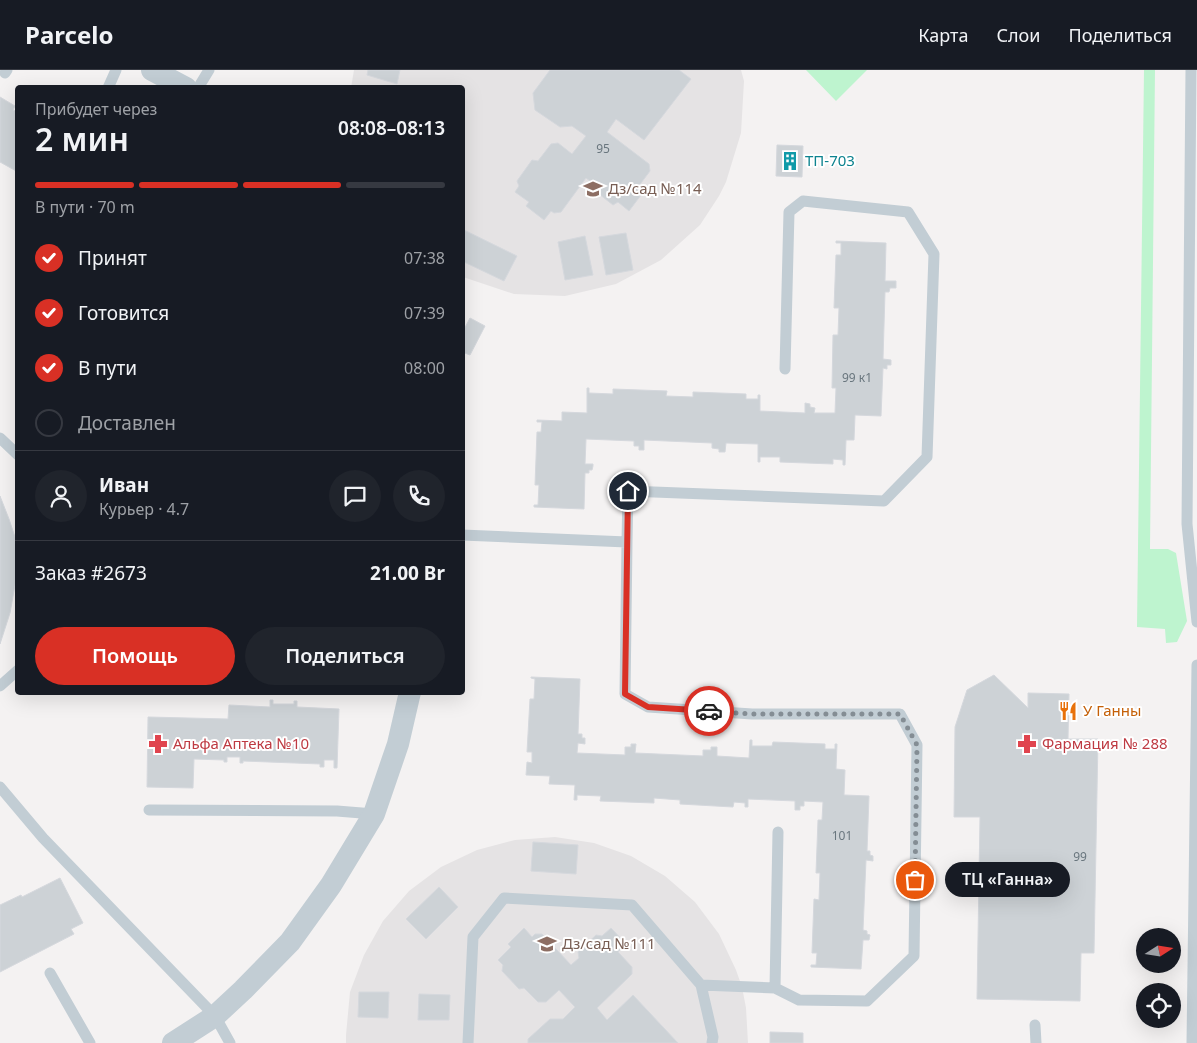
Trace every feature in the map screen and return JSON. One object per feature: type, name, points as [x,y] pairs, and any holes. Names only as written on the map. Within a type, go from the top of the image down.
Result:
[{"type":"street","points":[[152,70],[180,85]]},
{"type":"street","points":[[173,1043],[215,1016],[243,990],[290,942],[331,885],[374,814],[398,744],[409,695]]},
{"type":"lane","points":[[109,85],[116,70]]},
{"type":"lane","points":[[200,85],[209,70]]},
{"type":"lane","points":[[1191,70],[1187,524],[1197,622]]},
{"type":"lane","points":[[701,985],[775,988],[799,1000],[867,1001],[914,956],[917,745],[900,714],[752,714],[648,707],[625,694],[628,491],[884,501],[927,457],[934,254],[908,212],[803,201],[789,212],[785,369]]},
{"type":"lane","points":[[0,438],[15,452]]},
{"type":"lane","points":[[465,534],[627,542]]},
{"type":"lane","points":[[1192,1043],[1197,665]]},
{"type":"lane","points":[[0,686],[15,673]]},
{"type":"lane","points":[[0,787],[43,838],[215,1016],[230,1043]]},
{"type":"lane","points":[[149,810],[337,811],[374,814]]},
{"type":"lane","points":[[775,988],[778,832]]},
{"type":"lane","points":[[468,1043],[473,937],[504,898],[632,905],[701,985],[713,1038],[712,1043]]},
{"type":"lane","points":[[50,973],[90,1043]]},
{"type":"lane","points":[[1035,1025],[1036,1043]]},
{"type":"shaded area","name":"Дз/сад №114","points":[[354,70],[741,70],[744,81],[741,133],[726,182],[700,225],[661,260],[616,284],[565,296],[514,294],[465,278],[465,85],[352,85]]},
{"type":"shaded area","name":"Дз/сад №111","points":[[555,837],[594,843],[631,856],[665,876],[695,902],[719,934],[736,970],[746,1008],[748,1043],[346,1043],[350,992],[364,955],[383,921],[409,891],[441,867],[477,850],[515,840]]},
{"type":"green space","points":[[806,70],[867,70],[836,101]]},
{"type":"green space","points":[[1144,70],[1155,70],[1150,549],[1168,549],[1176,553],[1187,621],[1177,642],[1166,643],[1165,629],[1137,627]]},
{"type":"building","points":[[368,70],[400,70],[397,84],[367,75]]},
{"type":"building","points":[[550,70],[679,70],[691,79],[644,140],[616,119],[607,132],[649,164],[650,171],[638,187],[644,191],[629,211],[618,202],[613,205],[594,190],[594,184],[586,178],[561,212],[554,213],[551,211],[544,220],[526,206],[529,202],[515,192],[519,186],[517,181],[532,160],[538,161],[551,144],[558,143],[572,154],[586,136],[572,126],[560,127],[535,110],[533,93]]},
{"type":"building","points":[[0,97],[15,106],[13,110],[15,111],[15,170],[0,162]]},
{"type":"building","name":"ТП-703","points":[[777,145],[803,146],[802,177],[776,176]]},
{"type":"building","points":[[465,230],[517,256],[504,281],[465,262]]},
{"type":"building","points":[[626,233],[633,270],[606,275],[599,237]]},
{"type":"building","points":[[585,236],[593,275],[565,280],[558,242]]},
{"type":"building","points":[[836,241],[886,243],[885,281],[896,281],[896,288],[890,288],[889,292],[885,292],[883,359],[891,360],[891,365],[887,365],[887,369],[883,368],[881,416],[855,415],[854,440],[846,440],[845,465],[843,465],[843,460],[833,459],[833,464],[780,462],[780,457],[760,457],[760,462],[758,462],[758,444],[726,443],[725,452],[719,452],[719,449],[712,448],[712,443],[644,440],[644,450],[639,450],[639,446],[634,446],[634,441],[586,439],[585,464],[593,464],[593,466],[589,473],[585,473],[584,509],[534,507],[534,505],[538,505],[539,485],[535,485],[537,432],[541,432],[542,422],[537,422],[537,420],[562,421],[562,412],[587,413],[587,388],[589,388],[589,393],[613,394],[613,389],[667,391],[666,396],[693,397],[693,392],[746,394],[746,399],[758,399],[758,395],[760,395],[760,411],[805,413],[805,403],[815,408],[814,413],[835,413],[836,388],[832,388],[833,335],[838,335],[839,308],[834,308],[836,255],[841,255],[841,243],[836,243]]},
{"type":"building","points":[[470,318],[485,326],[470,355],[465,353],[465,327]]},
{"type":"building","points":[[0,496],[15,537],[15,585],[10,613],[0,644]]},
{"type":"building","points":[[994,675],[1028,708],[1028,693],[1069,694],[1068,739],[1098,739],[1094,953],[1081,953],[1080,1001],[977,999],[980,817],[954,817],[955,727],[967,690]]},
{"type":"building","points":[[531,677],[580,679],[578,734],[582,734],[582,738],[585,738],[585,744],[578,743],[577,753],[625,755],[625,747],[631,747],[631,744],[636,744],[635,753],[703,756],[703,750],[711,750],[711,747],[717,747],[717,756],[749,758],[750,740],[752,740],[752,746],[772,746],[773,742],[825,744],[825,749],[835,749],[835,744],[837,744],[836,769],[845,770],[844,795],[869,796],[867,851],[870,851],[870,855],[873,856],[873,861],[866,860],[863,930],[867,931],[867,934],[870,935],[869,940],[863,940],[861,969],[811,967],[811,965],[816,965],[817,953],[812,953],[814,899],[819,900],[820,873],[816,873],[818,820],[822,820],[823,802],[804,801],[804,806],[800,806],[800,810],[795,810],[795,801],[748,799],[748,807],[745,807],[745,803],[734,802],[733,807],[680,804],[680,800],[654,798],[654,803],[600,801],[601,796],[577,795],[577,800],[574,800],[575,785],[549,784],[550,776],[526,775],[527,762],[532,763],[532,752],[527,752],[530,699],[534,699],[535,679]]},
{"type":"building","points":[[270,700],[273,700],[273,704],[294,704],[294,701],[297,701],[297,707],[339,709],[337,768],[334,768],[334,760],[324,760],[324,767],[320,767],[320,764],[243,761],[243,763],[240,763],[240,757],[227,757],[227,762],[224,762],[224,760],[194,759],[193,788],[147,787],[148,717],[228,719],[229,705],[270,707]]},
{"type":"building","points":[[533,842],[578,845],[576,874],[531,871]]},
{"type":"building","points":[[60,878],[83,923],[71,929],[74,934],[0,972],[0,905],[21,895],[22,897]]},
{"type":"building","points":[[439,887],[458,907],[426,939],[406,919]]},
{"type":"building","points":[[524,928],[532,937],[535,934],[542,934],[571,965],[579,958],[578,952],[596,935],[602,936],[611,928],[626,944],[618,952],[632,967],[632,974],[597,1008],[607,1020],[633,995],[678,1043],[528,1043],[528,1039],[550,1019],[563,1019],[575,1007],[559,990],[546,1002],[538,1002],[524,988],[519,989],[502,971],[503,965],[498,960],[511,947],[508,944]]},
{"type":"building","points":[[359,992],[389,992],[388,1018],[358,1017]]},
{"type":"building","points":[[419,994],[450,995],[449,1020],[418,1020]]},
{"type":"building","points":[[770,1032],[803,1033],[803,1043],[770,1043]]},
{"type":"way so far","points":[[709,711],[752,714],[900,714],[917,745],[915,880]]},
{"type":"place","name":"ТП-703","points":[[790,161]]},
{"type":"place","name":"Дз/сад №114","points":[[593,189]]},
{"type":"place","name":"У Ганны","points":[[1068,711]]},
{"type":"place","name":"Альфа Аптека №10","points":[[158,744]]},
{"type":"place","name":"Фармация № 288","points":[[1027,744]]},
{"type":"place","name":"ТЦ «Ганна»","points":[[915,880]]},
{"type":"place","name":"Дз/сад №111","points":[[547,944]]},
{"type":"route","points":[[628,491],[625,694],[648,707],[709,711]]}]
